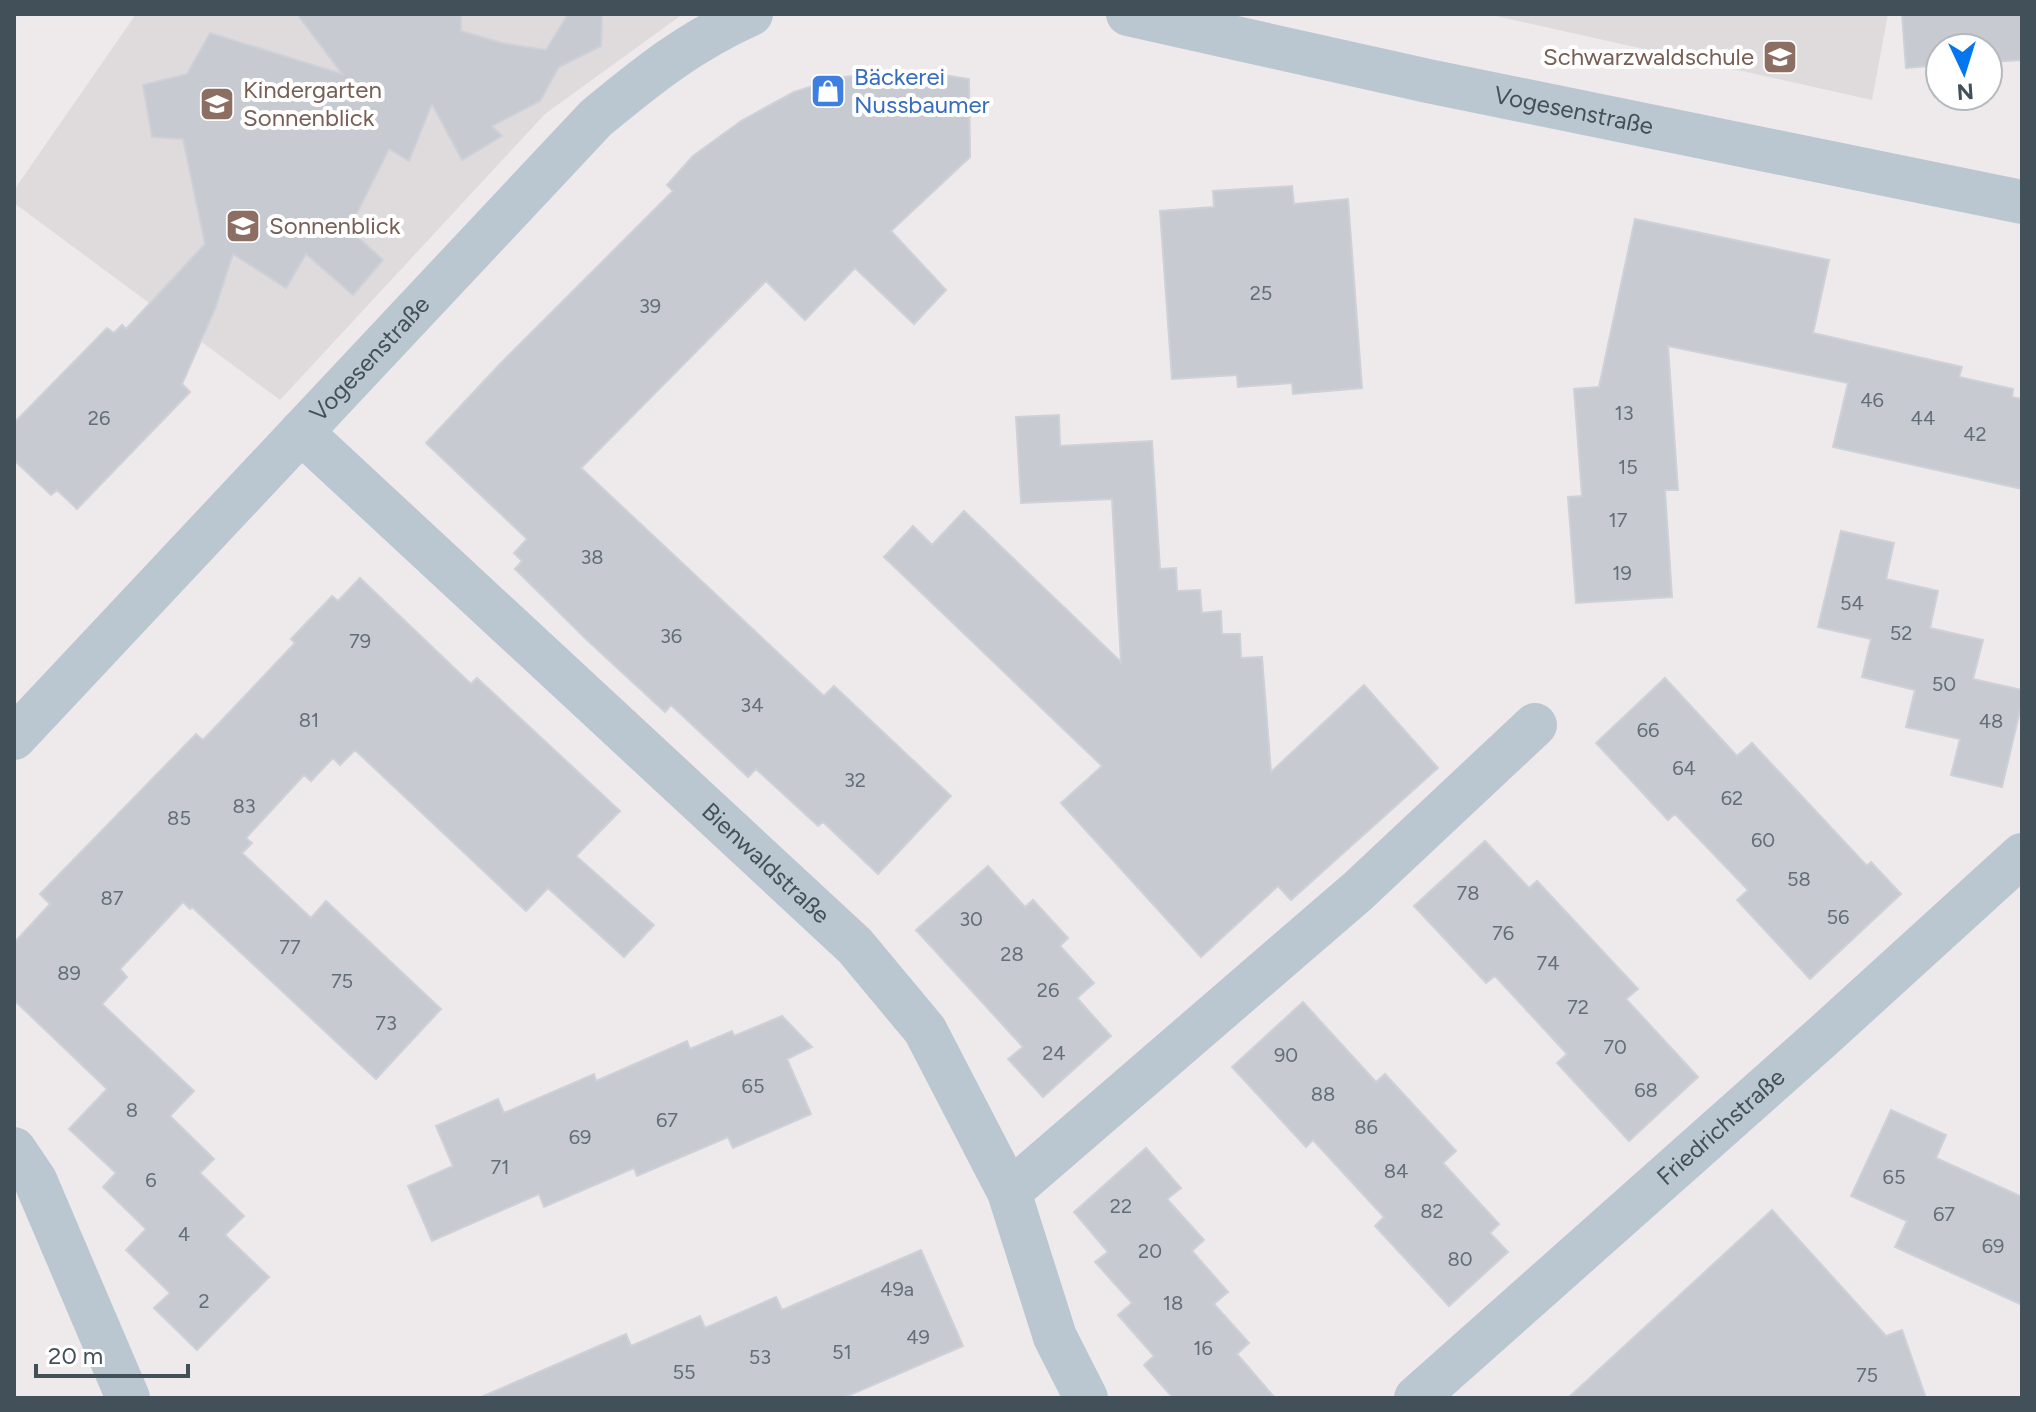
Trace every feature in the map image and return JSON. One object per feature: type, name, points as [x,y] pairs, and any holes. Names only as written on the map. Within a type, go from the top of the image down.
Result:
[{"type":"street","name":"Vogesenstraße","points":[[14,738],[596,118],[655,70],[709,33],[751,14]]},
{"type":"street","name":"Vogesenstraße","points":[[1128,14],[1442,84],[2022,202]]},
{"type":"street","name":"Bienwaldstraße","points":[[301,432],[855,946],[925,1030],[1009,1192],[1055,1337],[1086,1398]]},
{"type":"street","points":[[1009,1192],[1358,891],[1535,725]]},
{"type":"street","name":"Friedrichstraße","points":[[1416,1398],[2022,855]]},
{"type":"street","points":[[14,1149],[35,1180],[128,1398]]},
{"type":"shaded area","name":"Sonnenblick","points":[[136,14],[683,14],[545,114],[280,400],[14,203],[14,190]]},
{"type":"shaded area","name":"Schwarzwaldschule","points":[[1487,14],[1888,14],[1872,100]]},
{"type":"building","points":[[297,14],[461,14],[461,31],[502,43],[546,50],[568,14],[602,14],[601,46],[559,67],[540,101],[492,126],[502,136],[462,160],[432,104],[409,161],[389,149],[349,229],[383,260],[353,295],[306,254],[286,288],[233,254],[215,309],[182,384],[190,392],[77,509],[57,490],[51,495],[14,460],[14,423],[107,328],[114,333],[122,325],[126,329],[205,244],[183,139],[152,137],[143,85],[187,74],[210,33],[342,74]]},
{"type":"building","points":[[1902,14],[2022,14],[2022,60],[2004,61],[2004,32],[1924,32],[1924,66],[1906,68]]},
{"type":"building","points":[[912,70],[969,79],[970,157],[891,231],[946,290],[914,324],[855,268],[805,320],[766,281],[581,468],[824,696],[834,686],[951,796],[878,874],[823,822],[818,826],[756,769],[748,777],[671,705],[665,712],[587,640],[515,569],[522,561],[514,553],[527,539],[426,443],[500,364],[673,191],[667,185],[693,156],[741,121],[794,92],[843,77]]},
{"type":"building","points":[[1292,186],[1294,204],[1348,199],[1362,388],[1293,394],[1292,383],[1238,387],[1237,375],[1172,379],[1160,211],[1214,207],[1213,191]]},
{"type":"building","points":[[1635,219],[1829,260],[1813,333],[1962,367],[1959,377],[2013,389],[2012,397],[2022,399],[2022,489],[1833,447],[1848,383],[1668,346],[1678,490],[1665,490],[1672,597],[1576,603],[1568,497],[1582,496],[1574,389],[1599,387]]},
{"type":"building","points":[[1059,415],[1060,446],[1152,441],[1160,569],[1176,568],[1177,591],[1200,590],[1202,613],[1221,611],[1222,634],[1240,634],[1241,658],[1262,657],[1271,772],[1364,685],[1438,768],[1291,900],[1278,886],[1201,957],[1061,803],[1102,766],[884,557],[913,526],[932,545],[964,511],[1121,662],[1112,499],[1021,503],[1016,417]]},
{"type":"building","points":[[1841,531],[1894,543],[1886,579],[1938,591],[1930,628],[1983,640],[1973,679],[2022,690],[2022,702],[2002,787],[1951,775],[1960,739],[1906,727],[1915,690],[1862,677],[1871,639],[1818,627]]},
{"type":"building","points":[[360,578],[471,684],[477,678],[620,811],[576,856],[654,925],[624,957],[548,888],[526,911],[355,750],[340,765],[333,758],[311,781],[304,775],[246,838],[252,843],[242,853],[311,918],[326,901],[441,1009],[376,1079],[183,902],[120,969],[127,977],[102,1004],[194,1091],[170,1116],[214,1159],[200,1173],[244,1216],[225,1235],[269,1277],[197,1350],[154,1308],[170,1293],[126,1250],[146,1229],[103,1187],[116,1173],[69,1129],[107,1089],[14,1000],[14,943],[50,904],[40,894],[196,734],[203,740],[295,643],[291,639],[332,596],[338,601]]},
{"type":"building","points":[[1665,678],[1737,756],[1752,743],[1867,866],[1871,862],[1901,894],[1810,979],[1737,900],[1748,890],[1675,814],[1668,820],[1596,743]]},
{"type":"building","points":[[1485,841],[1529,888],[1537,881],[1638,989],[1626,999],[1698,1077],[1629,1141],[1557,1063],[1567,1054],[1495,976],[1486,983],[1414,906]]},
{"type":"building","points":[[988,866],[1025,907],[1033,900],[1068,938],[1060,946],[1094,983],[1077,998],[1111,1036],[1043,1097],[1008,1059],[1023,1047],[916,930]]},
{"type":"building","points":[[1303,1002],[1376,1082],[1385,1074],[1456,1151],[1443,1163],[1499,1224],[1490,1233],[1508,1252],[1449,1306],[1375,1226],[1384,1217],[1313,1140],[1306,1147],[1232,1067]]},
{"type":"building","points":[[782,1016],[812,1047],[787,1059],[811,1114],[733,1148],[728,1137],[637,1176],[634,1168],[544,1207],[539,1194],[432,1241],[408,1186],[453,1166],[436,1126],[498,1099],[504,1113],[594,1074],[596,1081],[687,1041],[690,1049],[732,1031],[734,1036]]},
{"type":"building","points":[[1891,1110],[1946,1135],[1936,1158],[2022,1197],[2022,1305],[1895,1247],[1907,1221],[1851,1196]]},
{"type":"building","points":[[1146,1148],[1181,1188],[1167,1199],[1204,1240],[1192,1251],[1228,1292],[1214,1304],[1249,1343],[1237,1354],[1275,1398],[1173,1398],[1144,1365],[1154,1356],[1118,1315],[1132,1303],[1095,1262],[1108,1252],[1074,1212]]},
{"type":"building","points":[[1772,1210],[1886,1336],[1902,1330],[1926,1398],[1568,1398]]},
{"type":"building","points":[[921,1250],[963,1346],[843,1398],[479,1398],[626,1334],[631,1346],[700,1316],[705,1328],[776,1297],[782,1310]]},
{"type":"place","name":"Schwarzwaldschule","points":[[1780,57]]},
{"type":"place","name":"Bäckerei Nussbaumer","points":[[828,91]]},
{"type":"place","name":"Kindergarten Sonnenblick","points":[[217,104]]},
{"type":"place","name":"Sonnenblick","points":[[243,226]]}]
